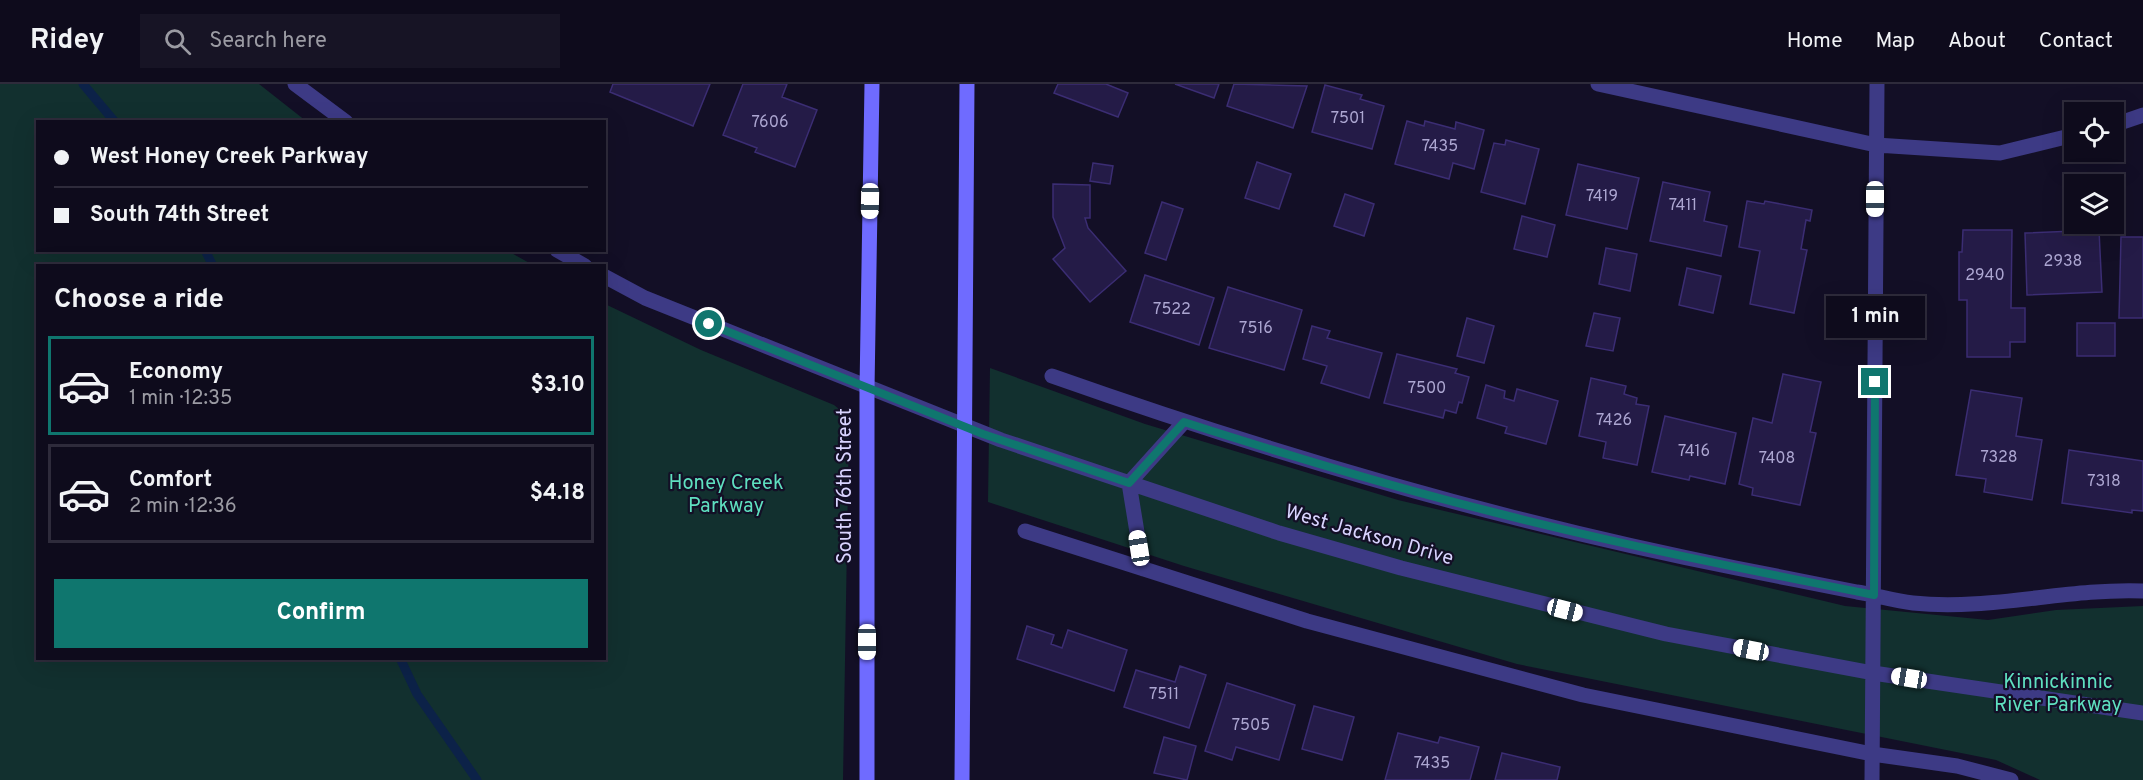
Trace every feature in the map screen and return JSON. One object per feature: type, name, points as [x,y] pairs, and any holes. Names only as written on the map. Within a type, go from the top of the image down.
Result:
[{"type":"main road","name":"South 76th Street","points":[[867,780],[867,389],[872,84]]},
{"type":"main road","points":[[962,780],[967,84]]},
{"type":"street","points":[[295,84],[343,120]]},
{"type":"street","points":[[1598,84],[1876,145],[2000,153],[2064,137]]},
{"type":"street","points":[[1872,780],[1877,84]]},
{"type":"street","points":[[2124,122],[2143,115]]},
{"type":"street","points":[[560,252],[582,264]]},
{"type":"street","name":"West Jackson Drive","points":[[606,277],[645,298],[966,427],[1279,533],[1401,568],[1666,634],[1873,673],[2143,713]]},
{"type":"street","points":[[1052,376],[1184,422],[1324,466],[1496,513],[1678,556],[1910,603],[1954,606],[2024,601],[2118,590],[2143,591]]},
{"type":"street","points":[[1143,569],[1129,483],[1184,422]]},
{"type":"street","points":[[1025,531],[1307,621],[1583,695],[1872,754],[1957,766],[2011,780]]},
{"type":"green space","name":"Honey Creek Parkway","points":[[0,84],[259,84],[305,120],[36,120],[36,252],[510,252],[531,264],[36,264],[36,660],[606,660],[606,304],[701,350],[834,405],[844,413],[849,423],[843,780],[0,780]]},
{"type":"green space","name":"Kinnickinnic River Parkway","points":[[990,368],[1145,424],[1398,500],[1845,606],[1988,620],[2056,610],[2143,606],[2143,780],[2040,780],[1996,760],[1517,664],[1184,566],[988,502]]},
{"type":"building","points":[[613,84],[710,84],[693,126],[610,92]]},
{"type":"building","points":[[743,84],[787,84],[782,97],[817,110],[795,167],[755,152],[757,148],[723,135]]},
{"type":"building","points":[[1058,84],[1106,84],[1128,93],[1118,117],[1054,93]]},
{"type":"building","points":[[1175,84],[1219,84],[1214,98]]},
{"type":"building","points":[[1234,84],[1307,86],[1293,128],[1227,106]]},
{"type":"building","points":[[1325,85],[1362,95],[1360,99],[1384,106],[1372,149],[1312,132]]},
{"type":"building","points":[[1407,121],[1424,126],[1425,121],[1455,129],[1456,122],[1484,130],[1474,169],[1453,163],[1449,179],[1395,164]]},
{"type":"building","points":[[1506,140],[1539,149],[1525,204],[1481,192],[1494,143],[1505,145]]},
{"type":"building","points":[[1257,162],[1291,174],[1279,209],[1245,198]]},
{"type":"building","points":[[1093,163],[1113,166],[1110,184],[1090,181]]},
{"type":"building","points":[[1578,164],[1639,178],[1627,229],[1566,215]]},
{"type":"building","points":[[1663,182],[1710,192],[1704,221],[1727,226],[1721,256],[1650,241]]},
{"type":"building","points":[[1053,184],[1090,185],[1090,218],[1085,218],[1088,228],[1126,271],[1090,302],[1053,259],[1065,248],[1053,217]]},
{"type":"building","points":[[1345,194],[1374,204],[1364,236],[1334,226]]},
{"type":"building","points":[[1747,201],[1764,204],[1765,201],[1812,210],[1810,221],[1806,220],[1801,249],[1807,250],[1794,313],[1750,304],[1760,251],[1739,247]]},
{"type":"building","points":[[1162,202],[1183,209],[1166,260],[1145,253]]},
{"type":"building","points":[[1522,216],[1555,225],[1547,257],[1514,249]]},
{"type":"building","points":[[1963,230],[2012,230],[2011,308],[2025,308],[2025,342],[2010,342],[2010,357],[1967,357],[1967,300],[1959,300],[1959,252],[1962,252]]},
{"type":"building","points":[[2064,231],[2064,234],[2099,234],[2102,292],[2027,295],[2025,233]]},
{"type":"building","points":[[2121,237],[2143,237],[2143,318],[2119,318]]},
{"type":"building","points":[[1606,248],[1637,254],[1630,291],[1599,284]]},
{"type":"building","points":[[1687,268],[1721,276],[1713,313],[1679,305]]},
{"type":"building","points":[[1145,275],[1214,298],[1199,345],[1130,322]]},
{"type":"building","points":[[1228,287],[1302,310],[1284,370],[1209,348]]},
{"type":"building","points":[[1594,313],[1620,318],[1613,351],[1586,346]]},
{"type":"building","points":[[1467,318],[1494,326],[1484,363],[1457,356]]},
{"type":"building","points":[[2077,323],[2115,323],[2115,356],[2077,356]]},
{"type":"building","points":[[1312,326],[1330,331],[1327,338],[1382,353],[1369,398],[1321,383],[1327,366],[1303,359]]},
{"type":"building","points":[[1397,354],[1457,369],[1455,373],[1469,377],[1462,403],[1459,402],[1456,413],[1445,410],[1443,418],[1384,403]]},
{"type":"building","points":[[1783,374],[1821,382],[1810,432],[1816,433],[1800,505],[1752,495],[1753,488],[1739,484],[1753,418],[1772,423]]},
{"type":"building","points":[[1591,378],[1626,386],[1624,394],[1637,398],[1636,404],[1649,406],[1637,465],[1603,458],[1606,442],[1579,436]]},
{"type":"building","points":[[1486,385],[1505,391],[1504,398],[1514,401],[1517,389],[1558,401],[1546,444],[1505,433],[1507,427],[1477,418]]},
{"type":"building","points":[[1971,390],[2022,398],[2016,436],[2042,440],[2032,500],[1984,492],[1986,479],[1956,475]]},
{"type":"building","points":[[1665,416],[1736,433],[1725,484],[1690,476],[1689,480],[1652,472]]},
{"type":"building","points":[[2069,450],[2143,461],[2143,511],[2132,510],[2132,513],[2062,503]]},
{"type":"building","points":[[1027,626],[1054,635],[1051,644],[1062,648],[1068,630],[1127,650],[1114,691],[1017,659]]},
{"type":"building","points":[[1180,666],[1206,675],[1189,728],[1124,707],[1136,670],[1175,682]]},
{"type":"building","points":[[1227,683],[1295,705],[1279,760],[1236,747],[1232,760],[1205,751]]},
{"type":"building","points":[[1314,706],[1354,717],[1342,760],[1302,749]]},
{"type":"building","points":[[1398,733],[1438,743],[1440,737],[1479,747],[1470,780],[1385,780]]},
{"type":"building","points":[[1164,737],[1196,746],[1187,780],[1154,773]]},
{"type":"building","points":[[1502,753],[1560,767],[1557,780],[1495,780]]},
{"type":"waterway","points":[[83,84],[113,120]]},
{"type":"waterway","points":[[206,252],[212,264]]},
{"type":"waterway","points":[[401,660],[417,694],[477,780]]},
{"type":"route","points":[[709,324],[983,434],[1129,483],[1184,422],[1324,466],[1496,513],[1678,556],[1874,595],[1875,382]]}]
